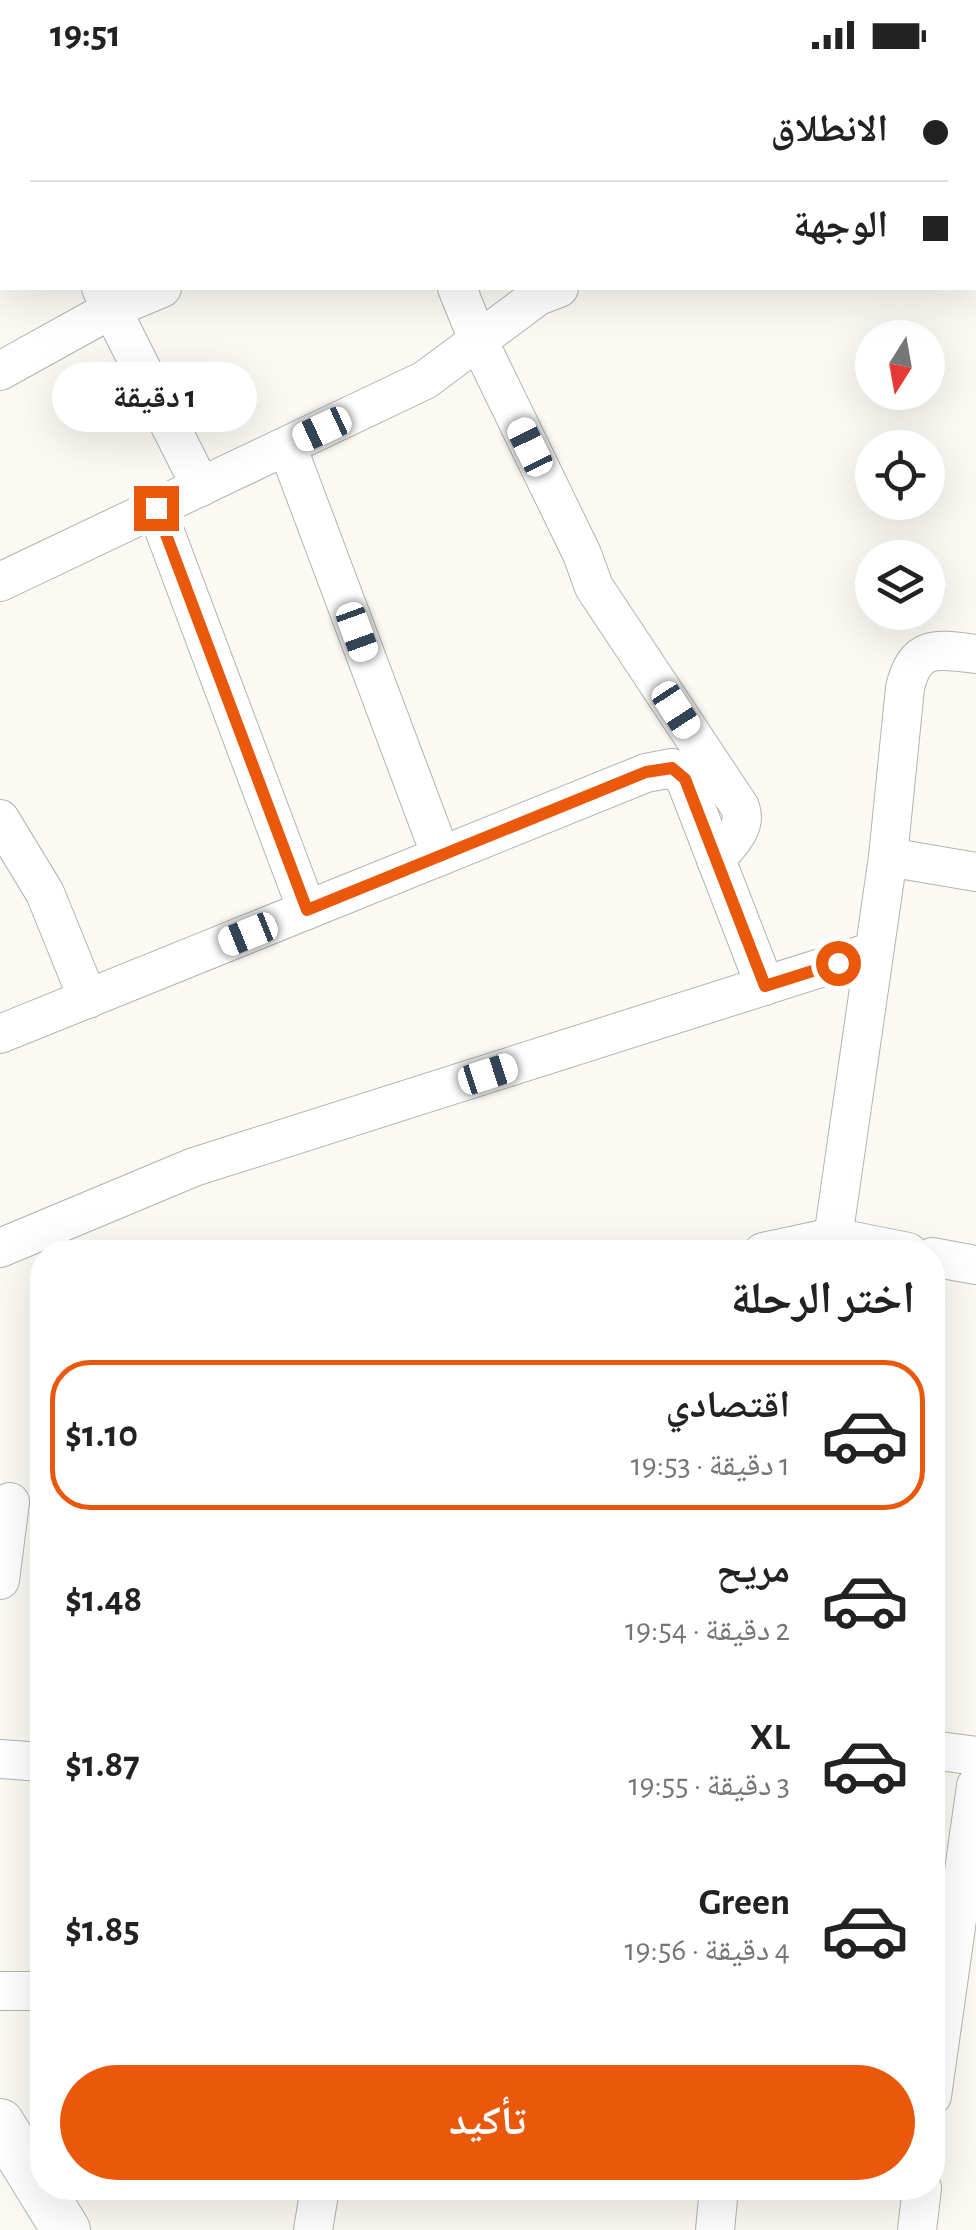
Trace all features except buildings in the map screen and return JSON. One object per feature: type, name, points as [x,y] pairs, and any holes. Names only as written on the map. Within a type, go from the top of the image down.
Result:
[{"type":"street","points":[[0,371],[106,298],[151,290]]},
{"type":"street","points":[[458,290],[594,587],[740,807],[744,818],[740,829],[716,860]]},
{"type":"street","points":[[0,582],[425,380],[538,296],[554,290]]},
{"type":"street","points":[[106,298],[201,487]]},
{"type":"street","points":[[287,446],[441,856]]},
{"type":"street","points":[[156,508],[307,910]]},
{"type":"street","points":[[833,1240],[888,857],[904,688],[910,665],[920,656],[947,650],[976,654]]},
{"type":"street","points":[[0,1034],[646,772],[672,768],[685,779],[765,986]]},
{"type":"street","points":[[0,818],[46,892],[88,999]]},
{"type":"street","points":[[888,857],[976,872]]},
{"type":"street","points":[[0,1248],[194,1167],[874,952]]},
{"type":"street","points":[[945,1259],[976,1265]]},
{"type":"street","points":[[0,1580],[18,1500]]},
{"type":"street","points":[[945,1752],[976,1756]]},
{"type":"street","points":[[0,1758],[30,1761]]},
{"type":"street","points":[[945,2004],[976,1786]]},
{"type":"street","points":[[0,1991],[30,1991]]},
{"type":"street","points":[[1,2127],[30,2173]]},
{"type":"street","points":[[47,2200],[66,2230]]},
{"type":"street","points":[[314,2230],[318,2200]]},
{"type":"street","points":[[715,2230],[718,2200]]},
{"type":"street","points":[[917,2230],[921,2200]]},
{"type":"route","points":[[156,508],[307,910],[646,772],[672,768],[685,779],[765,986],[838,963]]}]
